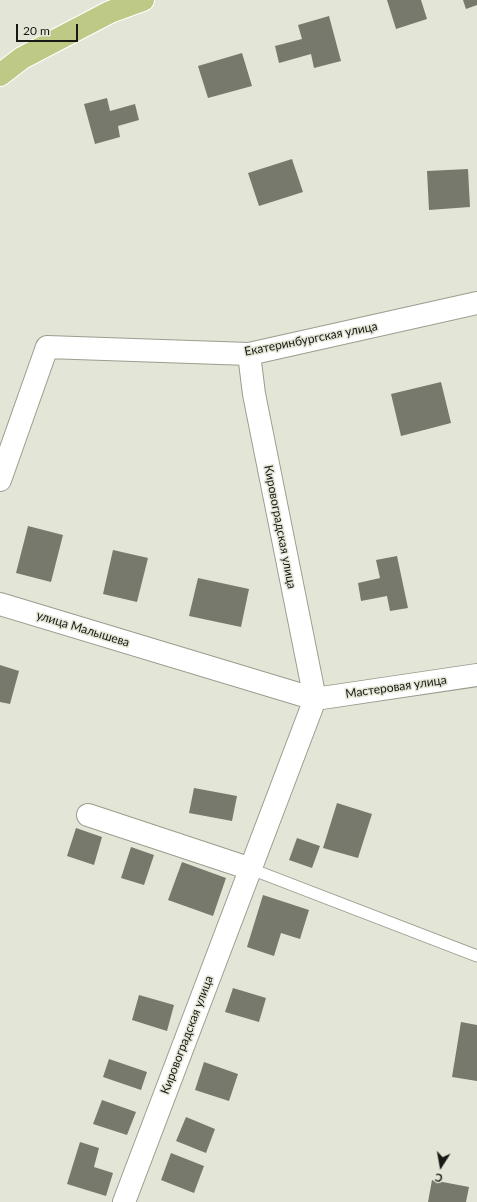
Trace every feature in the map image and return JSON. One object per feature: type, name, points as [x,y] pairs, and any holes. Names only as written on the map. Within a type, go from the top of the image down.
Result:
[{"type":"main road","points":[[0,75],[22,58],[110,12],[143,0]]},
{"type":"street","name":"Екатеринбургская улица","points":[[0,480],[47,347],[249,354],[477,304]]},
{"type":"street","name":"Кировоградская улица","points":[[124,1202],[315,699],[254,394],[249,354]]},
{"type":"street","name":"улица Малышева","points":[[0,604],[315,699]]},
{"type":"street","name":"Мастеровая улица","points":[[315,699],[477,675]]},
{"type":"street","points":[[88,814],[251,869]]},
{"type":"lane","points":[[251,869],[477,956]]},
{"type":"building","points":[[387,0],[421,0],[427,19],[396,29]]},
{"type":"building","points":[[463,0],[477,0],[477,5],[466,9]]},
{"type":"building","points":[[329,16],[341,61],[314,68],[311,54],[279,63],[275,46],[302,39],[298,25]]},
{"type":"building","points":[[242,53],[252,86],[208,98],[198,66]]},
{"type":"building","points":[[107,98],[110,111],[135,104],[139,120],[118,126],[120,137],[95,144],[84,104]]},
{"type":"building","points":[[292,159],[303,192],[259,206],[248,173]]},
{"type":"building","points":[[468,169],[470,207],[429,210],[427,171]]},
{"type":"building","points":[[441,382],[451,423],[401,436],[391,394]]},
{"type":"building","points":[[28,526],[63,535],[51,582],[16,573]]},
{"type":"building","points":[[113,550],[148,558],[137,602],[103,594]]},
{"type":"building","points":[[397,556],[408,608],[390,611],[387,596],[361,601],[358,583],[380,578],[376,560]]},
{"type":"building","points":[[198,578],[249,589],[241,627],[189,616]]},
{"type":"building","points":[[0,665],[19,671],[10,704],[0,702]]},
{"type":"building","points":[[194,788],[237,796],[232,821],[189,813]]},
{"type":"building","points":[[337,803],[372,814],[358,858],[323,848]]},
{"type":"building","points":[[76,828],[102,837],[94,865],[67,856]]},
{"type":"building","points":[[297,838],[320,846],[312,868],[289,860]]},
{"type":"building","points":[[131,847],[154,855],[144,885],[121,878]]},
{"type":"building","points":[[182,862],[226,878],[213,916],[168,900]]},
{"type":"building","points":[[263,895],[309,910],[300,939],[281,933],[274,956],[247,947]]},
{"type":"building","points":[[233,988],[266,998],[259,1022],[225,1012]]},
{"type":"building","points":[[139,995],[174,1005],[167,1031],[132,1020]]},
{"type":"building","points":[[461,1022],[477,1025],[477,1081],[452,1077]]},
{"type":"building","points":[[109,1059],[147,1072],[141,1090],[103,1077]]},
{"type":"building","points":[[204,1062],[238,1074],[229,1101],[195,1090]]},
{"type":"building","points":[[102,1100],[136,1112],[127,1135],[93,1124]]},
{"type":"building","points":[[186,1117],[215,1129],[206,1153],[176,1141]]},
{"type":"building","points":[[80,1142],[99,1148],[94,1167],[113,1173],[106,1196],[67,1184]]},
{"type":"building","points":[[171,1153],[204,1166],[194,1193],[161,1180]]},
{"type":"building","points":[[432,1180],[469,1187],[466,1202],[428,1202]]}]
